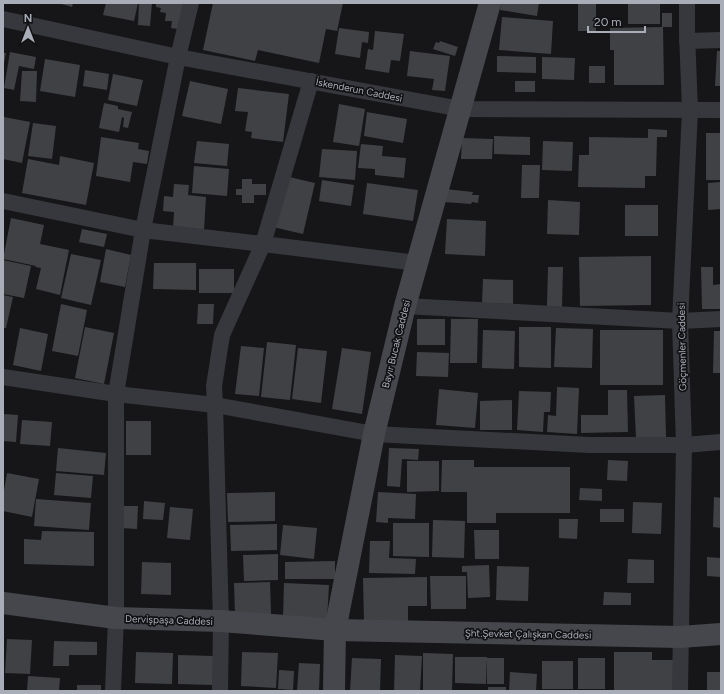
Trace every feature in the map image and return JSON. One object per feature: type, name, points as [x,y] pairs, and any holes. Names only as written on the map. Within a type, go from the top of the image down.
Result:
[{"type":"street","points":[[113,691],[116,618],[116,394],[143,230],[178,56],[191,3]]},
{"type":"street","name":"Bayır Bucak Caddesi","points":[[334,691],[335,630],[374,434],[405,306],[490,3]]},
{"type":"street","name":"Göçmenler Caddesi","points":[[680,691],[684,445],[680,321],[690,110],[687,3]]},
{"type":"street","name":"İskenderun Caddesi","points":[[3,19],[178,56],[461,109],[721,110]]},
{"type":"street","points":[[687,41],[721,40]]},
{"type":"street","points":[[220,691],[221,621],[214,386],[222,336],[263,244],[311,81]]},
{"type":"street","points":[[3,201],[143,230],[417,263]]},
{"type":"street","points":[[405,306],[680,321],[721,319]]},
{"type":"street","points":[[3,377],[116,394],[215,405],[374,434],[589,445],[684,445],[721,442]]},
{"type":"street","name":"Dervişpaşa Caddesi","points":[[3,603],[116,618],[221,621],[335,630]]},
{"type":"street","name":"Şht.Şevket Çalışkan Caddesi","points":[[335,630],[680,637],[721,634]]},
{"type":"building","points":[[58,3],[73,3],[72,7]]},
{"type":"building","points":[[106,3],[138,3],[134,21],[103,15]]},
{"type":"building","points":[[139,3],[152,3],[150,26],[138,25]]},
{"type":"building","points":[[156,3],[187,3],[184,30],[171,28],[172,21],[165,21],[166,13],[160,12],[161,8],[156,7]]},
{"type":"building","points":[[213,3],[343,3],[337,31],[326,29],[319,63],[258,50],[255,61],[203,50]]},
{"type":"building","points":[[501,3],[539,3],[537,16],[500,10]]},
{"type":"building","points":[[578,3],[596,3],[596,31],[578,31]]},
{"type":"building","points":[[628,3],[660,3],[660,24],[628,24]]},
{"type":"building","points":[[662,13],[672,13],[672,27],[663,27],[664,85],[614,85],[614,50],[610,50],[610,28],[662,27]]},
{"type":"building","points":[[502,17],[553,21],[551,54],[499,50]]},
{"type":"building","points":[[339,28],[369,32],[368,43],[362,42],[360,58],[335,54]]},
{"type":"building","points":[[375,31],[404,34],[400,61],[391,60],[389,73],[365,69],[368,49],[373,50]]},
{"type":"building","points":[[440,41],[458,47],[455,56],[433,49],[436,42],[439,43]]},
{"type":"building","points":[[410,51],[450,56],[445,91],[432,90],[434,79],[407,76]]},
{"type":"building","points":[[717,51],[721,51],[721,86],[715,86]]},
{"type":"building","points":[[10,52],[36,57],[34,69],[19,66],[14,90],[4,88]]},
{"type":"building","points":[[3,53],[6,53],[4,63],[3,63]]},
{"type":"building","points":[[497,56],[536,57],[536,73],[497,72]]},
{"type":"building","points":[[542,57],[575,58],[574,80],[542,79]]},
{"type":"building","points":[[45,59],[80,65],[75,97],[40,91]]},
{"type":"building","points":[[589,66],[605,66],[605,83],[589,83]]},
{"type":"building","points":[[85,70],[109,74],[107,90],[83,86]]},
{"type":"building","points":[[22,71],[37,71],[36,102],[20,101]]},
{"type":"building","points":[[113,74],[143,80],[137,106],[108,100]]},
{"type":"building","points":[[190,81],[228,89],[221,124],[182,116]]},
{"type":"building","points":[[515,81],[535,81],[535,92],[515,92]]},
{"type":"building","points":[[238,88],[289,94],[283,142],[251,138],[252,132],[245,131],[248,112],[235,111]]},
{"type":"building","points":[[104,103],[118,106],[118,109],[132,112],[128,128],[123,127],[124,118],[122,117],[119,132],[99,128]]},
{"type":"building","points":[[339,104],[365,109],[359,146],[333,142]]},
{"type":"building","points":[[367,112],[407,119],[403,143],[364,136]]},
{"type":"building","points":[[4,117],[30,122],[22,163],[3,159]]},
{"type":"building","points":[[33,123],[56,126],[52,159],[28,156]]},
{"type":"building","points":[[648,129],[667,130],[667,137],[657,137],[656,176],[645,176],[645,188],[578,187],[579,155],[589,155],[589,137],[648,138]]},
{"type":"building","points":[[706,133],[721,133],[721,180],[706,180]]},
{"type":"building","points":[[494,136],[530,137],[530,155],[494,154]]},
{"type":"building","points":[[101,137],[139,143],[138,149],[149,151],[147,164],[133,162],[130,182],[96,176]]},
{"type":"building","points":[[462,138],[493,139],[492,159],[461,159]]},
{"type":"building","points":[[197,141],[229,144],[227,166],[194,163]]},
{"type":"building","points":[[543,141],[573,142],[572,171],[542,170]]},
{"type":"building","points":[[361,144],[383,146],[382,156],[406,158],[404,178],[375,175],[375,169],[358,168]]},
{"type":"building","points":[[322,149],[357,151],[355,180],[319,177]]},
{"type":"building","points":[[60,156],[94,163],[86,205],[22,193],[28,159],[59,165]]},
{"type":"building","points":[[522,165],[540,165],[539,198],[521,198]]},
{"type":"building","points":[[194,166],[229,169],[227,196],[192,193]]},
{"type":"building","points":[[285,176],[315,183],[303,234],[273,227]]},
{"type":"building","points":[[242,179],[252,179],[252,184],[266,184],[266,195],[254,195],[254,203],[242,203],[242,195],[236,195],[236,189],[242,189]]},
{"type":"building","points":[[322,180],[354,185],[351,206],[319,201]]},
{"type":"building","points":[[721,182],[721,209],[708,210],[708,183]]},
{"type":"building","points":[[367,183],[418,190],[413,221],[363,214]]},
{"type":"building","points":[[174,184],[189,185],[188,195],[206,197],[204,230],[173,228],[174,212],[163,211],[164,196],[173,197]]},
{"type":"building","points":[[445,189],[473,192],[472,195],[479,195],[478,203],[472,202],[471,204],[444,202]]},
{"type":"building","points":[[548,200],[580,202],[579,235],[547,234]]},
{"type":"building","points":[[625,205],[658,205],[658,236],[625,236]]},
{"type":"building","points":[[11,218],[44,225],[40,244],[69,250],[60,295],[36,289],[41,268],[3,259]]},
{"type":"building","points":[[447,219],[486,221],[485,256],[445,254]]},
{"type":"building","points":[[82,229],[107,234],[104,247],[79,242]]},
{"type":"building","points":[[106,249],[131,255],[125,287],[100,282]]},
{"type":"building","points":[[71,254],[101,260],[91,305],[61,298]]},
{"type":"building","points":[[651,256],[651,305],[580,306],[579,257]]},
{"type":"building","points":[[3,260],[31,266],[24,298],[3,294]]},
{"type":"building","points":[[154,263],[196,263],[196,290],[153,289]]},
{"type":"building","points":[[548,267],[563,267],[562,307],[547,306]]},
{"type":"building","points":[[701,267],[713,267],[713,285],[721,284],[721,309],[702,309]]},
{"type":"building","points":[[199,269],[234,269],[234,293],[199,293]]},
{"type":"building","points":[[483,279],[513,280],[513,304],[482,303]]},
{"type":"building","points":[[3,295],[13,297],[6,328],[3,328]]},
{"type":"building","points":[[61,304],[87,310],[78,356],[52,351]]},
{"type":"building","points":[[198,304],[214,304],[213,324],[197,324]]},
{"type":"building","points":[[417,319],[445,319],[445,345],[417,345]]},
{"type":"building","points":[[451,319],[478,319],[477,363],[450,363]]},
{"type":"building","points":[[85,327],[114,333],[104,384],[75,378]]},
{"type":"building","points":[[519,327],[551,327],[551,368],[519,367]]},
{"type":"building","points":[[20,328],[48,334],[41,371],[13,365]]},
{"type":"building","points":[[556,328],[593,329],[592,368],[554,367]]},
{"type":"building","points":[[483,330],[515,331],[514,369],[482,368]]},
{"type":"building","points":[[600,330],[663,330],[663,385],[600,385]]},
{"type":"building","points":[[714,331],[721,331],[721,373],[713,373]]},
{"type":"building","points":[[267,342],[296,345],[290,400],[261,397]]},
{"type":"building","points":[[241,346],[264,348],[259,396],[235,394]]},
{"type":"building","points":[[298,348],[327,351],[321,403],[292,399]]},
{"type":"building","points":[[342,348],[371,352],[362,414],[332,409]]},
{"type":"building","points":[[417,352],[449,353],[448,377],[416,376]]},
{"type":"building","points":[[557,387],[579,388],[577,434],[547,432],[548,415],[556,416]]},
{"type":"building","points":[[439,389],[478,393],[475,428],[436,425]]},
{"type":"building","points":[[608,390],[627,390],[628,432],[581,433],[581,415],[608,415]]},
{"type":"building","points":[[519,391],[551,392],[550,412],[544,412],[543,432],[517,430]]},
{"type":"building","points":[[665,395],[666,437],[636,438],[634,396]]},
{"type":"building","points":[[512,400],[512,430],[480,430],[480,401]]},
{"type":"building","points":[[3,414],[18,415],[16,442],[3,441]]},
{"type":"building","points":[[22,420],[52,422],[50,446],[20,444]]},
{"type":"building","points":[[126,421],[151,421],[151,455],[126,455]]},
{"type":"building","points":[[58,448],[106,453],[104,475],[56,471]]},
{"type":"building","points":[[389,448],[419,449],[418,460],[402,459],[400,487],[387,486]]},
{"type":"building","points":[[442,460],[474,460],[474,467],[570,467],[570,513],[496,513],[496,523],[467,523],[467,492],[441,492]]},
{"type":"building","points":[[608,460],[628,461],[627,481],[607,480]]},
{"type":"building","points":[[407,461],[439,461],[439,491],[407,492]]},
{"type":"building","points":[[7,473],[39,479],[32,517],[3,511],[3,496]]},
{"type":"building","points":[[56,473],[93,476],[91,498],[54,495]]},
{"type":"building","points":[[580,488],[602,489],[602,501],[579,500]]},
{"type":"building","points":[[275,492],[275,521],[228,522],[227,493]]},
{"type":"building","points":[[378,492],[416,494],[415,519],[388,518],[388,523],[376,522]]},
{"type":"building","points":[[714,497],[721,498],[721,528],[713,527]]},
{"type":"building","points":[[36,499],[91,503],[89,530],[34,526]]},
{"type":"building","points":[[144,501],[165,503],[163,520],[143,519]]},
{"type":"building","points":[[633,502],[662,503],[661,534],[632,533]]},
{"type":"building","points":[[122,506],[138,506],[137,529],[121,528]]},
{"type":"building","points":[[170,507],[193,509],[190,540],[167,538]]},
{"type":"building","points":[[600,509],[624,509],[624,522],[600,522]]},
{"type":"building","points":[[559,519],[578,519],[577,539],[559,538]]},
{"type":"building","points":[[433,520],[465,521],[464,558],[432,557]]},
{"type":"building","points":[[393,523],[429,523],[429,557],[393,556]]},
{"type":"building","points":[[277,524],[277,550],[231,551],[230,525]]},
{"type":"building","points":[[283,525],[317,528],[314,559],[280,555]]},
{"type":"building","points":[[474,530],[499,530],[499,559],[475,559]]},
{"type":"building","points":[[42,531],[94,532],[94,566],[24,564],[24,539],[41,540]]},
{"type":"building","points":[[370,541],[390,541],[389,558],[416,559],[415,574],[369,573]]},
{"type":"building","points":[[278,554],[278,580],[244,581],[243,555]]},
{"type":"building","points":[[707,557],[721,558],[721,577],[707,576]]},
{"type":"building","points":[[628,559],[654,560],[654,583],[627,583]]},
{"type":"building","points":[[335,561],[335,579],[285,579],[285,562]]},
{"type":"building","points":[[142,562],[171,563],[171,595],[141,594]]},
{"type":"building","points":[[489,565],[490,597],[468,598],[467,572],[462,572],[462,566]]},
{"type":"building","points":[[497,566],[529,567],[528,601],[496,600]]},
{"type":"building","points":[[430,576],[466,576],[466,609],[431,609]]},
{"type":"building","points":[[427,577],[427,606],[408,606],[408,623],[364,623],[363,578]]},
{"type":"building","points":[[270,582],[271,614],[235,615],[234,583]]},
{"type":"building","points":[[284,583],[329,585],[327,620],[283,618]]},
{"type":"building","points":[[604,592],[631,593],[631,605],[603,605]]},
{"type":"building","points":[[7,639],[32,640],[30,674],[5,673]]},
{"type":"building","points":[[54,641],[97,642],[97,655],[69,655],[69,666],[53,666]]},
{"type":"building","points":[[136,652],[173,653],[172,684],[135,683]]},
{"type":"building","points":[[242,652],[278,653],[276,688],[241,686]]},
{"type":"building","points":[[614,652],[652,652],[652,660],[673,660],[673,691],[614,691]]},
{"type":"building","points":[[423,653],[453,654],[452,691],[423,691]]},
{"type":"building","points":[[178,655],[214,656],[213,685],[178,684]]},
{"type":"building","points":[[395,655],[422,656],[420,691],[394,691]]},
{"type":"building","points":[[455,657],[487,657],[486,684],[455,683]]},
{"type":"building","points":[[352,658],[381,659],[380,691],[350,691]]},
{"type":"building","points":[[487,658],[504,658],[504,684],[487,684]]},
{"type":"building","points":[[578,658],[605,658],[605,689],[578,689]]},
{"type":"building","points":[[542,661],[573,661],[573,689],[542,689]]},
{"type":"building","points":[[299,663],[320,664],[319,691],[297,691]]},
{"type":"building","points":[[279,670],[294,671],[293,690],[278,689]]},
{"type":"building","points":[[510,672],[537,674],[536,691],[509,691]]},
{"type":"building","points":[[707,672],[721,672],[721,691],[707,691]]},
{"type":"building","points":[[28,676],[60,678],[59,691],[27,691]]},
{"type":"building","points":[[77,685],[101,685],[101,691],[77,691]]},
{"type":"building","points":[[488,687],[506,687],[506,691],[488,691]]}]
